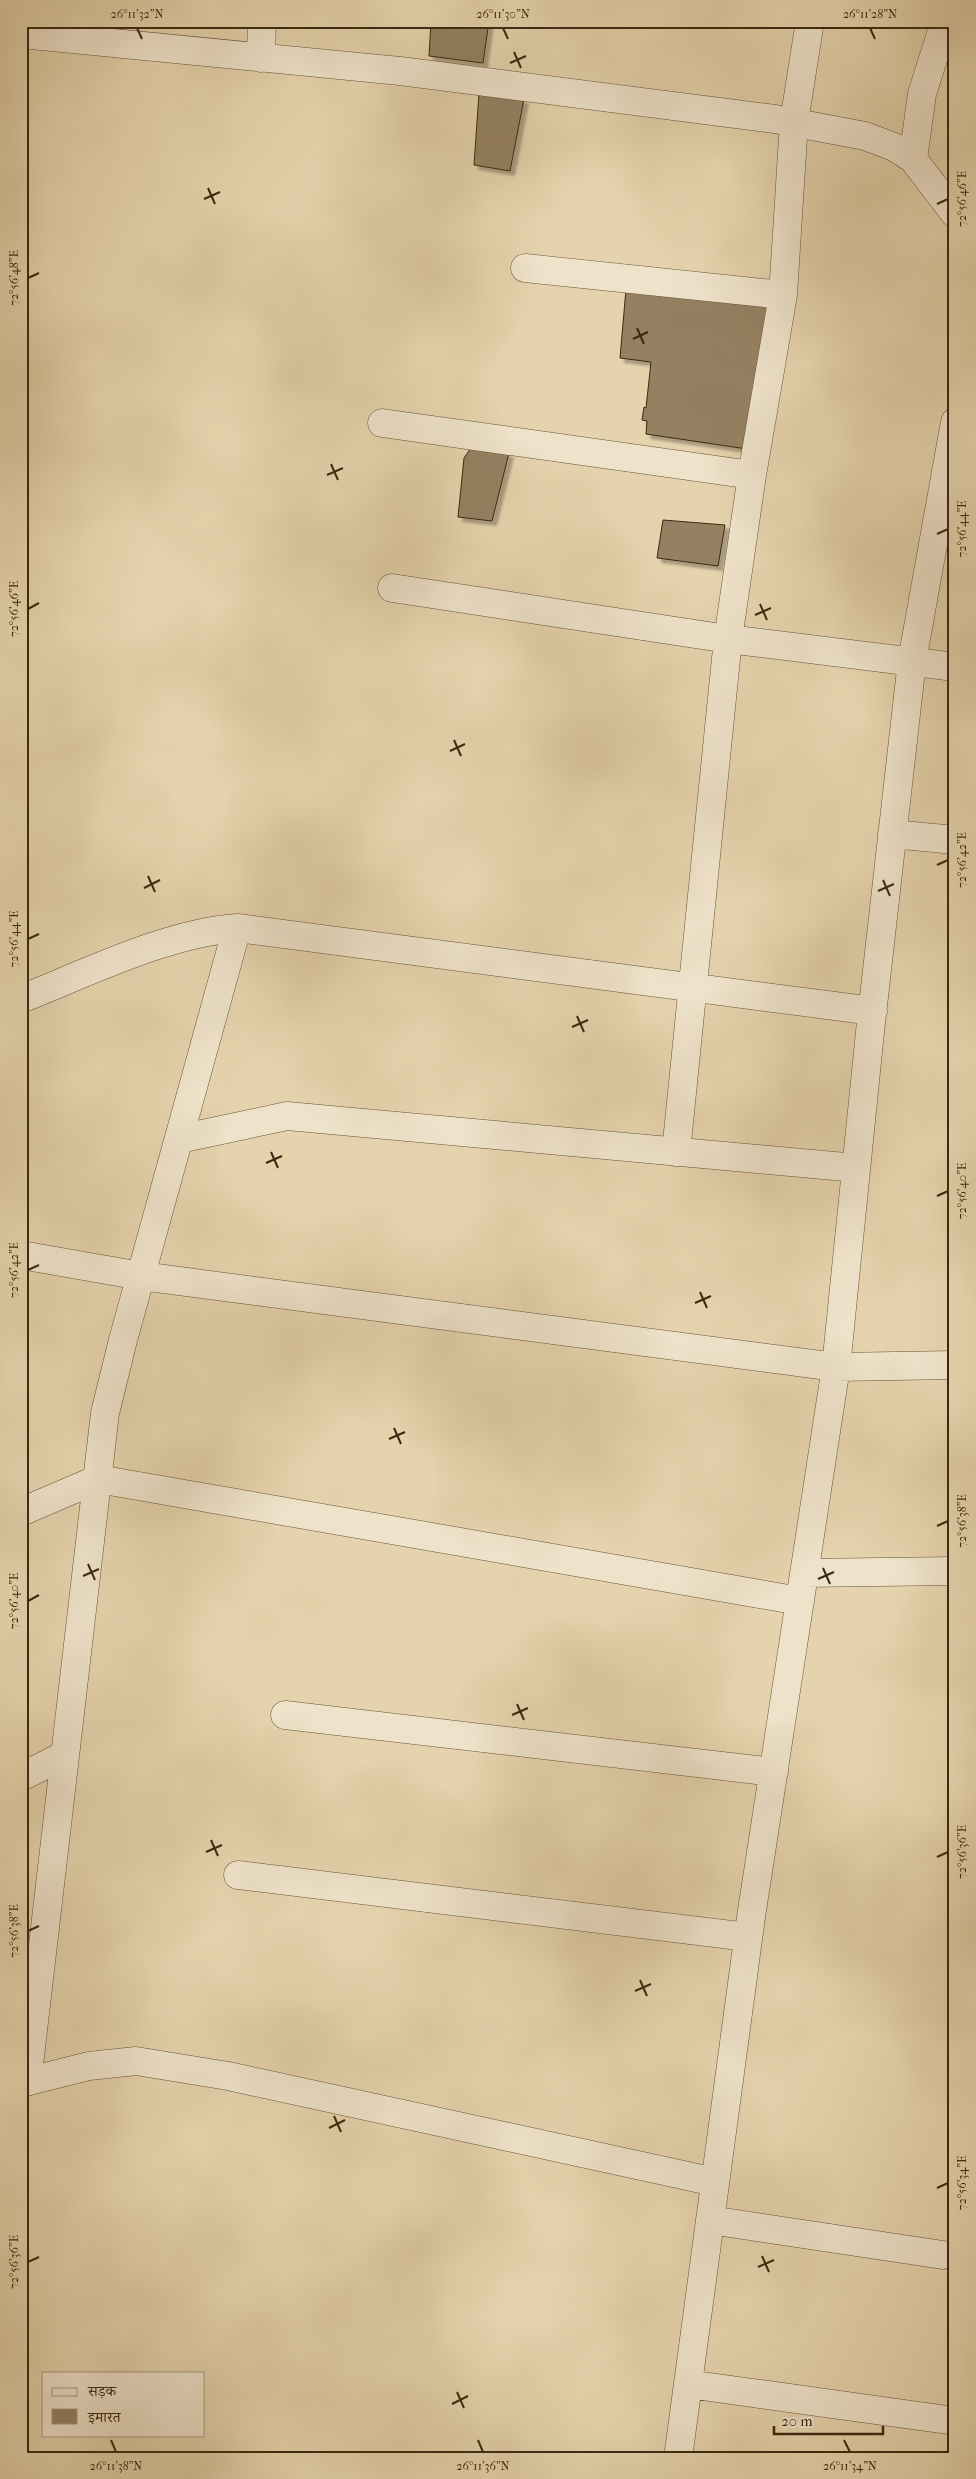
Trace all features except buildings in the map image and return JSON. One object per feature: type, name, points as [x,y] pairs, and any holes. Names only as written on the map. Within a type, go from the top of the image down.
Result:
[{"type":"street","points":[[261,58],[262,21]]},
{"type":"street","points":[[676,1152],[728,639],[752,475],[783,295],[794,122],[810,21]]},
{"type":"street","points":[[914,159],[922,94],[946,54],[945,21]]},
{"type":"street","points":[[21,34],[400,71],[794,122],[865,136],[894,147],[914,159],[955,214]]},
{"type":"street","points":[[525,268],[783,295]]},
{"type":"street","points":[[678,2458],[748,1937],[836,1367],[912,661],[955,422]]},
{"type":"street","points":[[382,423],[752,475]]},
{"type":"street","points":[[392,588],[728,639],[955,667]]},
{"type":"street","points":[[892,834],[955,840]]},
{"type":"street","points":[[237,928],[178,1139],[105,1414],[24,2083],[89,2066],[136,2061],[228,2076],[715,2182]]},
{"type":"street","points":[[21,998],[154,947],[211,930],[237,928],[874,1010]]},
{"type":"street","points":[[178,1139],[287,1116],[856,1168]]},
{"type":"street","points":[[21,1255],[141,1276],[836,1367],[955,1365]]},
{"type":"street","points":[[21,1512],[98,1479],[800,1601]]},
{"type":"street","points":[[804,1573],[955,1571]]},
{"type":"street","points":[[285,1715],[774,1772]]},
{"type":"street","points":[[21,1776],[65,1756]]},
{"type":"street","points":[[238,1874],[748,1937]]},
{"type":"street","points":[[710,2220],[942,2255]]},
{"type":"street","points":[[688,2384],[955,2421]]}]
